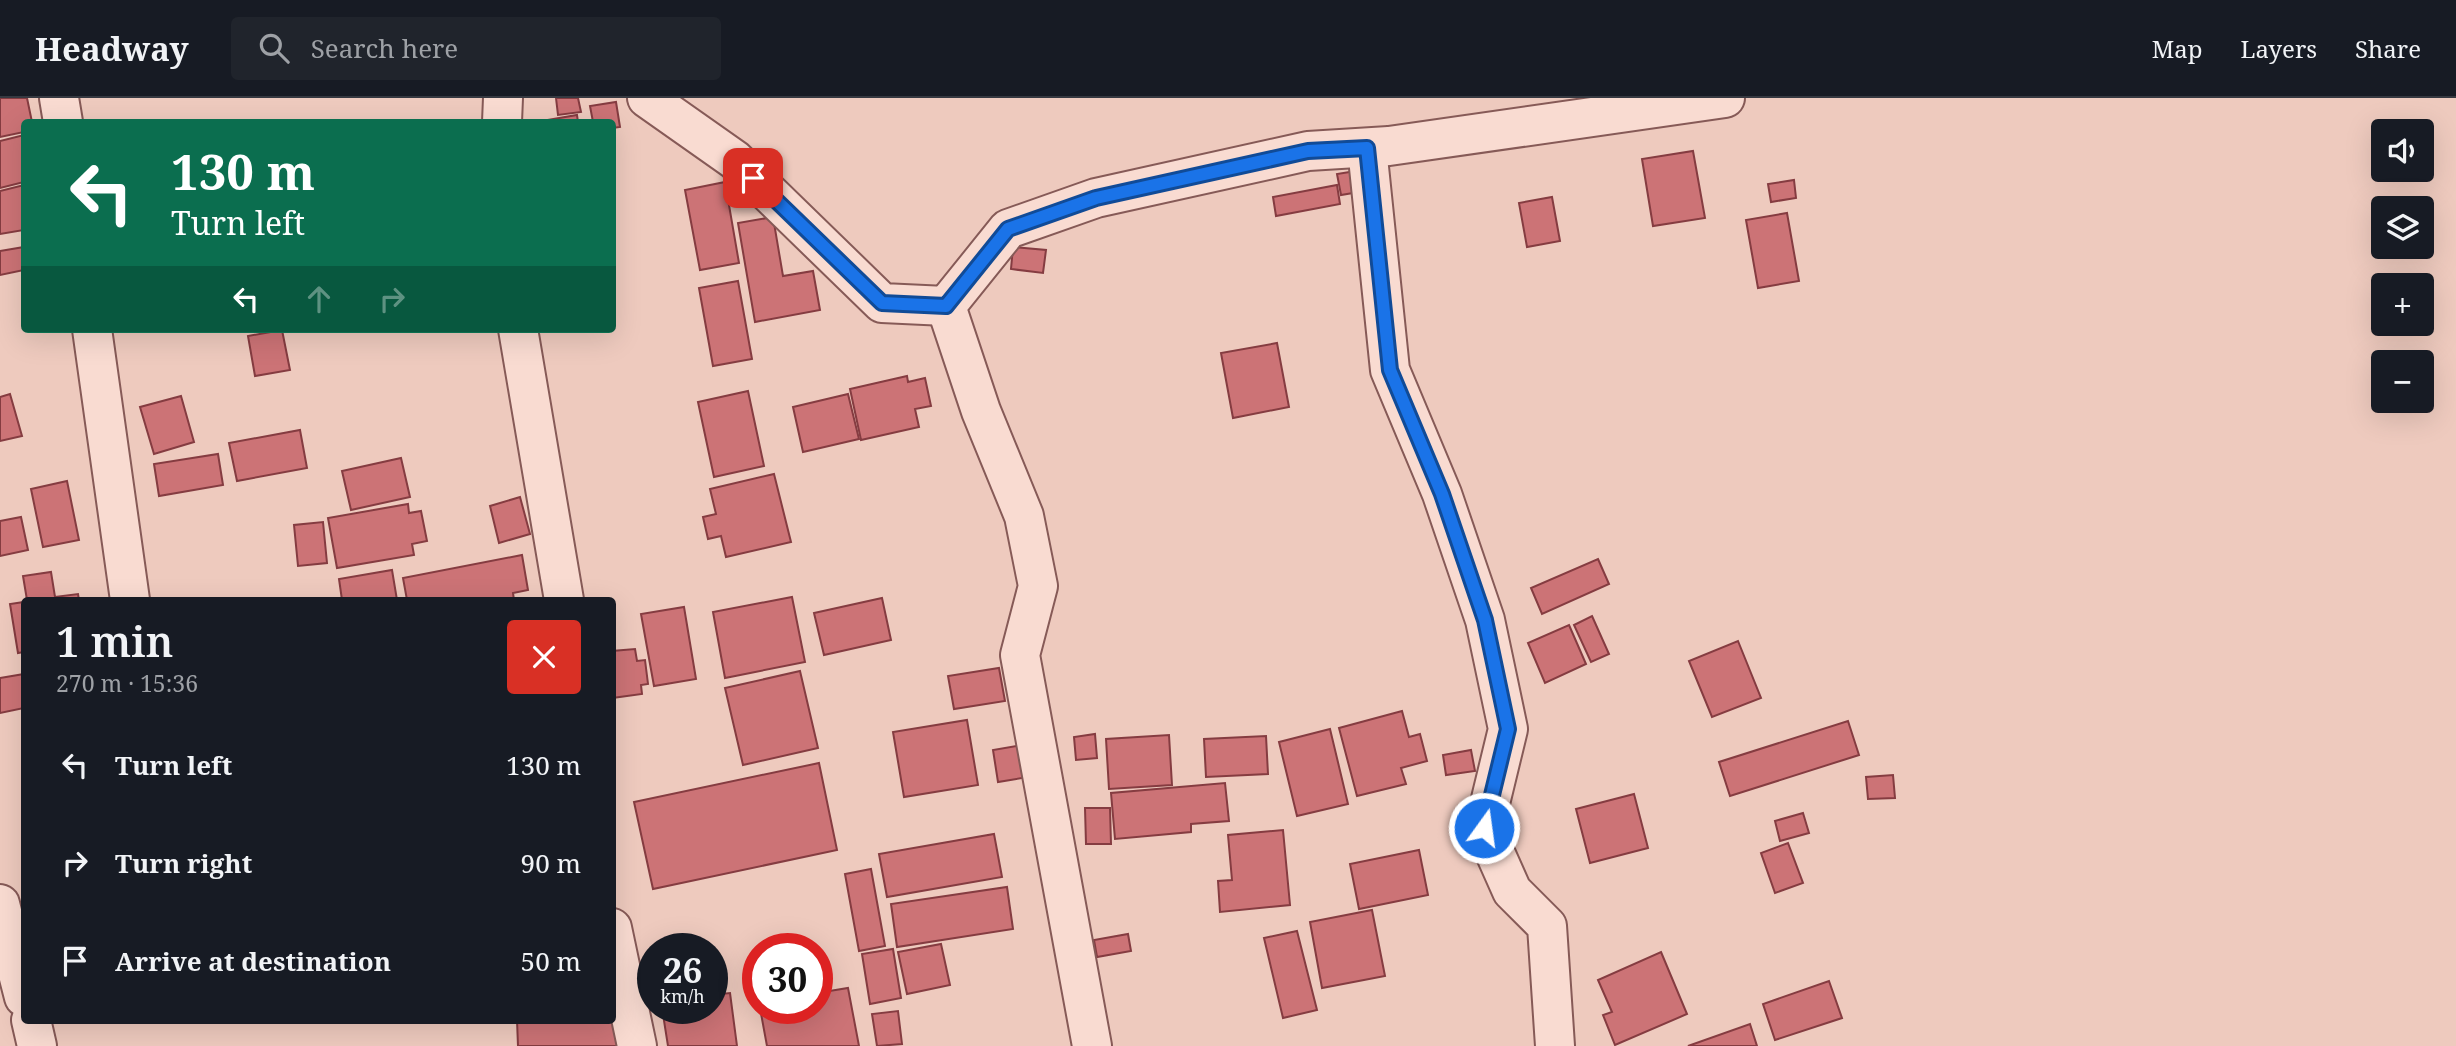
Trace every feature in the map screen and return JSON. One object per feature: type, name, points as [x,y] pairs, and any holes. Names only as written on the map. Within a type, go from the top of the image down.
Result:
[{"type":"street","points":[[59,98],[62,119]]},
{"type":"street","points":[[502,119],[503,98]]},
{"type":"street","points":[[647,98],[735,160],[882,303],[946,306]]},
{"type":"street","points":[[946,306],[1008,229],[1096,198],[1308,151],[1367,148],[1726,98]]},
{"type":"street","points":[[1367,148],[1390,370],[1442,494],[1485,620],[1508,729],[1484,828],[1512,891],[1547,926],[1555,1046]]},
{"type":"street","points":[[946,306],[981,411],[1024,516],[1038,586],[1020,655],[1093,1046]]},
{"type":"street","points":[[93,333],[130,597]]},
{"type":"street","points":[[520,333],[564,597]]},
{"type":"street","points":[[0,904],[21,985]]},
{"type":"street","points":[[616,947],[637,1046]]},
{"type":"street","points":[[32,1024],[37,1046]]},
{"type":"building","points":[[0,98],[27,98],[31,119],[21,119],[21,133],[0,137]]},
{"type":"building","points":[[556,98],[578,98],[581,112],[558,115]]},
{"type":"building","points":[[616,102],[620,127],[616,128],[616,119],[592,119],[590,106]]},
{"type":"building","points":[[577,115],[578,119],[554,119]]},
{"type":"building","points":[[21,136],[21,183],[0,188],[0,141]]},
{"type":"building","points":[[1693,151],[1705,218],[1653,226],[1642,159]]},
{"type":"building","points":[[1362,170],[1365,191],[1341,195],[1337,174]]},
{"type":"building","points":[[1794,180],[1796,198],[1771,202],[1768,184]]},
{"type":"building","points":[[725,182],[739,263],[700,270],[685,190]]},
{"type":"building","points":[[1337,185],[1340,204],[1276,216],[1273,197]]},
{"type":"building","points":[[21,186],[21,230],[0,234],[0,191]]},
{"type":"building","points":[[1552,197],[1560,241],[1527,247],[1519,203]]},
{"type":"building","points":[[1787,213],[1799,281],[1758,288],[1746,220]]},
{"type":"building","points":[[773,217],[783,276],[813,271],[820,310],[755,322],[738,223]]},
{"type":"building","points":[[1013,247],[1046,250],[1043,273],[1011,269]]},
{"type":"building","points":[[21,248],[21,271],[0,275],[0,251]]},
{"type":"building","points":[[738,281],[752,359],[713,366],[699,288]]},
{"type":"building","points":[[283,333],[290,370],[255,376],[248,336]]},
{"type":"building","points":[[1277,343],[1289,407],[1233,418],[1221,353]]},
{"type":"building","points":[[907,376],[908,382],[925,378],[931,406],[915,409],[919,427],[861,440],[850,389]]},
{"type":"building","points":[[748,391],[764,466],[714,477],[698,402]]},
{"type":"building","points":[[10,394],[22,436],[0,441],[0,397]]},
{"type":"building","points":[[848,394],[859,439],[803,452],[793,407]]},
{"type":"building","points":[[181,396],[194,442],[154,454],[140,407]]},
{"type":"building","points":[[300,430],[307,468],[237,481],[229,443]]},
{"type":"building","points":[[218,454],[223,485],[159,496],[154,464]]},
{"type":"building","points":[[401,458],[410,497],[351,510],[342,471]]},
{"type":"building","points":[[774,474],[791,542],[726,557],[721,536],[708,539],[703,517],[716,514],[710,489]]},
{"type":"building","points":[[67,481],[79,540],[43,547],[31,489]]},
{"type":"building","points":[[520,497],[530,534],[499,543],[490,506]]},
{"type":"building","points":[[408,504],[409,513],[421,511],[427,541],[412,544],[414,555],[337,568],[328,518]]},
{"type":"building","points":[[21,517],[28,550],[0,556],[0,521]]},
{"type":"building","points":[[323,522],[327,563],[298,566],[294,525]]},
{"type":"building","points":[[522,555],[528,590],[513,593],[514,597],[406,597],[403,578]]},
{"type":"building","points":[[1598,559],[1609,584],[1542,614],[1531,588]]},
{"type":"building","points":[[392,570],[396,597],[342,597],[339,579]]},
{"type":"building","points":[[51,572],[55,597],[26,597],[23,576]]},
{"type":"building","points":[[78,594],[78,597],[55,597]]},
{"type":"building","points":[[792,597],[805,662],[725,678],[713,612]]},
{"type":"building","points":[[882,598],[891,640],[824,655],[814,613]]},
{"type":"building","points":[[21,602],[21,652],[18,653],[10,604]]},
{"type":"building","points":[[684,607],[696,679],[654,686],[641,614]]},
{"type":"building","points":[[1592,616],[1609,654],[1591,662],[1574,625]]},
{"type":"building","points":[[1569,625],[1586,664],[1545,683],[1528,643]]},
{"type":"building","points":[[1738,641],[1761,698],[1712,717],[1689,661]]},
{"type":"building","points":[[635,649],[637,661],[645,660],[648,684],[641,685],[642,694],[616,697],[616,651]]},
{"type":"building","points":[[999,668],[1005,701],[954,709],[948,676]]},
{"type":"building","points":[[800,671],[818,748],[743,765],[725,688]]},
{"type":"building","points":[[21,674],[21,709],[0,713],[0,678]]},
{"type":"building","points":[[1402,711],[1409,737],[1420,734],[1427,761],[1401,768],[1406,784],[1357,796],[1339,728]]},
{"type":"building","points":[[967,720],[978,785],[904,797],[893,732]]},
{"type":"building","points":[[1848,721],[1859,755],[1730,796],[1719,762]]},
{"type":"building","points":[[1330,729],[1348,804],[1297,816],[1279,742]]},
{"type":"building","points":[[1095,734],[1097,758],[1076,760],[1074,737]]},
{"type":"building","points":[[1169,735],[1172,785],[1109,789],[1106,739]]},
{"type":"building","points":[[1266,736],[1268,774],[1206,777],[1204,739]]},
{"type":"building","points":[[1023,745],[1028,777],[998,782],[993,750]]},
{"type":"building","points":[[1471,750],[1475,771],[1446,775],[1443,755]]},
{"type":"building","points":[[819,763],[837,850],[653,889],[634,802]]},
{"type":"building","points":[[1893,775],[1895,798],[1868,799],[1866,777]]},
{"type":"building","points":[[1225,783],[1229,821],[1191,824],[1191,832],[1115,839],[1111,793]]},
{"type":"building","points":[[1634,794],[1648,848],[1590,863],[1576,809]]},
{"type":"building","points":[[1085,808],[1110,808],[1111,844],[1086,844]]},
{"type":"building","points":[[1803,813],[1809,833],[1780,841],[1775,821]]},
{"type":"building","points":[[1283,830],[1290,905],[1220,912],[1218,881],[1232,880],[1228,835]]},
{"type":"building","points":[[994,834],[1002,877],[887,897],[879,854]]},
{"type":"building","points":[[1788,843],[1803,883],[1775,893],[1761,853]]},
{"type":"building","points":[[1419,850],[1428,895],[1359,909],[1350,864]]},
{"type":"building","points":[[871,869],[885,946],[859,951],[845,874]]},
{"type":"building","points":[[1007,887],[1013,929],[897,947],[891,904]]},
{"type":"building","points":[[1372,910],[1385,976],[1322,988],[1310,922]]},
{"type":"building","points":[[1297,931],[1317,1010],[1283,1018],[1264,938]]},
{"type":"building","points":[[1128,934],[1131,951],[1097,957],[1094,940]]},
{"type":"building","points":[[941,944],[950,985],[907,994],[898,952]]},
{"type":"building","points":[[893,949],[901,998],[870,1004],[862,954]]},
{"type":"building","points":[[1661,952],[1687,1014],[1615,1045],[1603,1015],[1612,1012],[1598,980]]},
{"type":"building","points":[[1829,981],[1842,1018],[1775,1040],[1763,1004]]},
{"type":"building","points":[[848,988],[859,1046],[767,1046],[763,1024],[833,1024],[833,990]]},
{"type":"building","points":[[728,993],[737,1046],[668,1046],[665,1024],[728,1024]]},
{"type":"building","points":[[898,1011],[902,1044],[877,1046],[872,1014]]},
{"type":"building","points":[[517,1024],[613,1024],[619,1046],[518,1046]]},
{"type":"building","points":[[1750,1024],[1757,1046],[1688,1046]]},
{"type":"route","points":[[753,178],[882,303],[946,306],[1008,229],[1096,198],[1308,151],[1367,148],[1390,370],[1442,494],[1485,620],[1508,729],[1484,828]]}]
